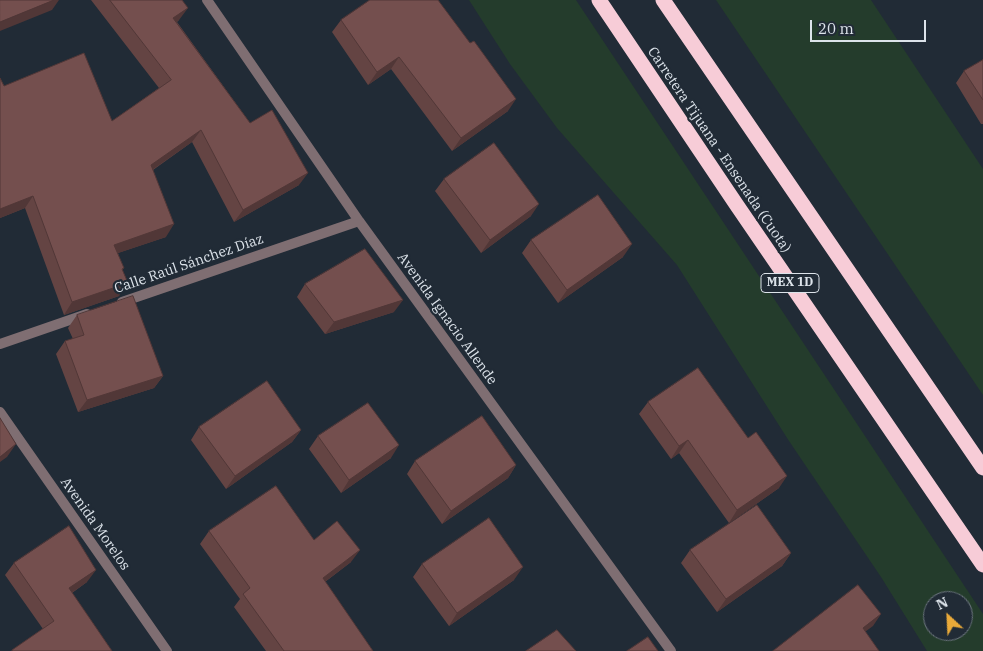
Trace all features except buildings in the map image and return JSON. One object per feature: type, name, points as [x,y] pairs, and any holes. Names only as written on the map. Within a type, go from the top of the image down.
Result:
[{"type":"highway","name":"Carretera Tijuana - Ensenada (Cuota)","points":[[599,0],[741,212],[983,565]]},
{"type":"highway","points":[[663,0],[983,468]]},
{"type":"street","name":"Avenida Ignacio Allende","points":[[207,0],[359,221],[671,651]]},
{"type":"street","name":"Calle Raúl Sánchez Díaz","points":[[113,305],[359,221]]},
{"type":"street","points":[[0,344],[94,311]]},
{"type":"street","name":"Avenida Morelos","points":[[0,412],[168,651]]},
{"type":"green space","points":[[469,0],[576,0],[968,591],[923,591],[923,641],[973,641],[973,599],[983,614],[983,651],[927,651],[881,577],[789,441],[677,265],[557,128],[510,64]]},
{"type":"green space","points":[[716,0],[871,0],[983,169],[983,395]]}]
